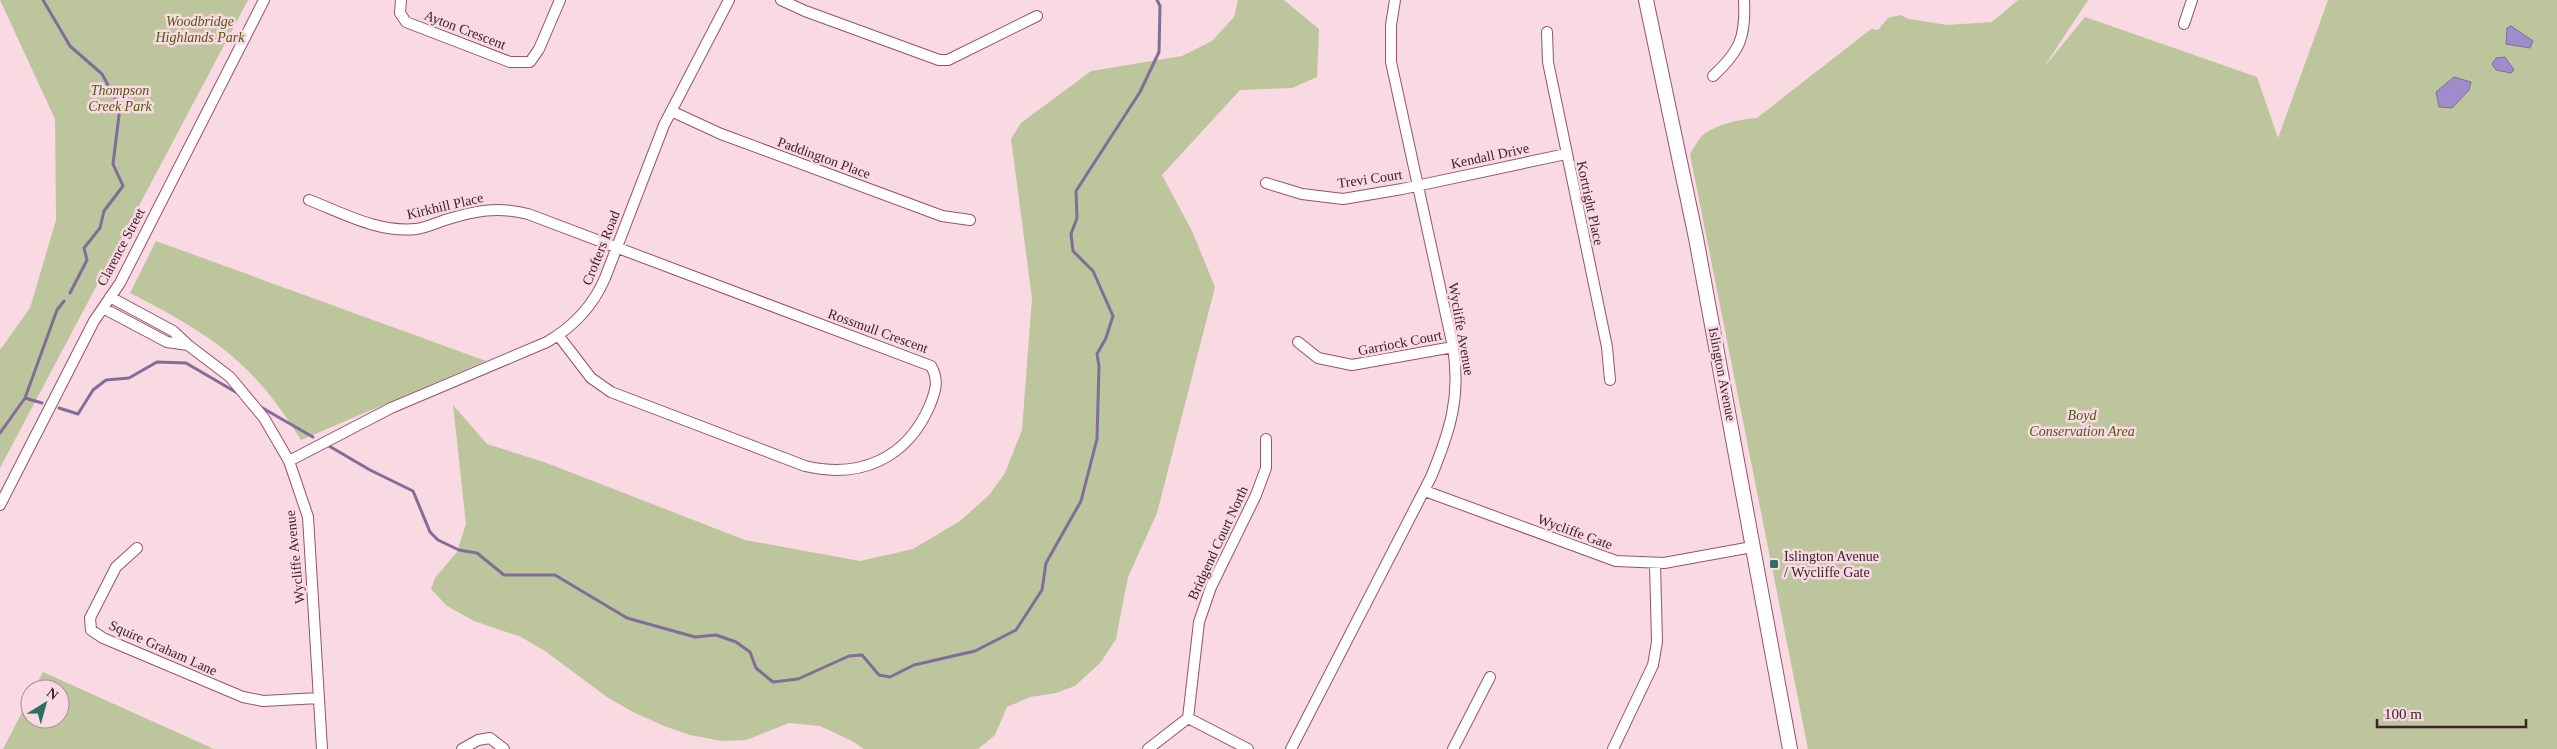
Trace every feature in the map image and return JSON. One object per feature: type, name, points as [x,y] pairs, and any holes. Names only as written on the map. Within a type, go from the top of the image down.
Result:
[{"type":"main road","name":"Islington Avenue","points":[[1646,0],[1698,248],[1740,466],[1752,547],[1790,749]]},
{"type":"street","name":"Clarence Street","points":[[0,505],[264,0]]},
{"type":"street","name":"Ayton Crescent","points":[[401,0],[400,13],[406,22],[510,62],[530,62],[540,49],[560,0]]},
{"type":"street","name":"Crofters Road","points":[[290,461],[391,408],[558,335],[584,312],[599,292],[671,110],[729,0]]},
{"type":"street","points":[[781,0],[805,11],[939,60],[948,60],[1037,16]]},
{"type":"street","name":"Wycliffe Avenue","points":[[1291,749],[1425,490],[1442,451],[1454,408],[1457,384],[1453,347],[1391,62],[1391,25],[1395,0]]},
{"type":"street","points":[[1713,76],[1731,59],[1742,42],[1744,0]]},
{"type":"street","points":[[2184,24],[2192,0]]},
{"type":"street","name":"Kortright Place","points":[[1547,32],[1548,62],[1606,347],[1610,380]]},
{"type":"street","name":"Paddington Place","points":[[671,110],[721,134],[942,216],[970,220]]},
{"type":"street","name":"Kendall Drive","points":[[1419,185],[1566,154]]},
{"type":"street","name":"Trevi Court","points":[[1266,183],[1302,194],[1342,199],[1419,185]]},
{"type":"street","name":"Kirkhill Place","points":[[309,200],[372,224],[401,230],[418,229],[484,209],[512,210],[616,248]]},
{"type":"street","name":"Rossmull Crescent","points":[[558,335],[592,378],[610,392],[805,466],[824,471],[859,468],[892,454],[914,434],[928,410],[937,385],[937,376],[931,366],[616,248]]},
{"type":"street","name":"Wycliffe Avenue","points":[[110,297],[173,331],[188,345],[217,366],[241,389],[264,418],[290,461],[308,517],[322,749]]},
{"type":"street","name":"Wycliffe Avenue","points":[[103,308],[168,342],[188,345]]},
{"type":"street","name":"Garriock Court","points":[[1298,342],[1318,358],[1352,366],[1453,347]]},
{"type":"street","name":"Bridgend Court North","points":[[1188,718],[1201,612],[1211,587],[1256,495],[1266,468],[1266,439]]},
{"type":"street","name":"Wycliffe Gate","points":[[1425,490],[1610,560],[1655,564],[1752,547]]},
{"type":"street","name":"Squire Graham Lane","points":[[137,548],[116,567],[90,618],[91,630],[103,638],[243,697],[263,701],[319,698]]},
{"type":"street","points":[[1613,749],[1653,665],[1656,642],[1655,564]]},
{"type":"street","points":[[1453,749],[1490,677]]},
{"type":"street","points":[[1148,749],[1188,718],[1248,749]]},
{"type":"street","points":[[462,749],[478,740],[490,738],[504,749]]},
{"type":"green space","name":"Thompson Creek Park","points":[[0,0],[248,0],[0,468],[0,350],[30,308],[56,220],[55,119]]},
{"type":"green space","points":[[1238,0],[1284,0],[1319,29],[1317,77],[1292,88],[1240,90],[1162,175],[1192,231],[1215,287],[1157,513],[1128,577],[1116,639],[1101,662],[1075,686],[1056,693],[1030,697],[1007,707],[995,735],[978,749],[864,749],[852,741],[820,726],[789,723],[746,740],[722,741],[690,735],[633,712],[607,697],[545,651],[521,637],[474,621],[447,606],[431,589],[435,578],[457,552],[466,524],[453,405],[487,444],[544,462],[745,540],[860,561],[913,549],[960,521],[989,495],[1005,473],[1022,430],[1032,298],[1011,139],[1021,123],[1091,71],[1182,56],[1212,41],[1234,17]]},
{"type":"green space","name":"Boyd Conservation Area","points":[[2018,0],[2088,0],[2044,67],[2085,17],[2257,77],[2278,138],[2328,0],[2557,0],[2557,749],[1808,749],[1690,154],[1701,137],[1712,129],[1727,123],[1757,118],[1871,29],[1878,30],[1888,18],[1900,15],[1909,19],[1947,25],[1992,22]]},
{"type":"green space","points":[[156,241],[486,361],[301,440],[265,390],[228,353],[207,337],[130,293]]},
{"type":"green space","points":[[43,672],[59,679],[39,679]]},
{"type":"green space","points":[[70,684],[214,749],[3,749],[20,716],[20,729],[70,729]]},
{"type":"shaded area","points":[[2511,26],[2533,41],[2530,48],[2506,44],[2507,28]]},
{"type":"shaded area","points":[[2505,57],[2514,70],[2511,73],[2496,70],[2492,64],[2496,58]]},
{"type":"shaded area","points":[[2454,77],[2471,82],[2469,90],[2452,108],[2439,107],[2436,92]]},
{"type":"waterway","points":[[43,0],[70,46],[102,74],[120,107],[113,164],[123,186],[104,211],[100,228],[84,248],[87,260],[70,293]]},
{"type":"waterway","points":[[329,446],[370,470],[413,491],[430,532],[438,540],[459,550],[477,553],[504,575],[555,575],[627,618],[695,637],[716,635],[736,642],[750,652],[756,668],[773,682],[798,679],[849,656],[862,655],[879,675],[890,677],[914,665],[975,651],[1016,630],[1042,590],[1046,563],[1081,501],[1097,439],[1099,366],[1097,354],[1106,338],[1113,316],[1093,271],[1073,251],[1071,234],[1077,218],[1076,191],[1140,92],[1159,52],[1160,6],[1157,0]]},
{"type":"waterway","points":[[0,433],[25,398],[57,310],[64,301]]},
{"type":"waterway","points":[[59,408],[78,414],[93,390],[106,380],[129,378],[157,362],[186,363],[239,394]]},
{"type":"waterway","points":[[25,398],[42,403]]},
{"type":"waterway","points":[[259,406],[313,437]]},
{"type":"place","name":"Islington Avenue / Wycliffe Gate","points":[[1774,564]]},
{"type":"park label","name":"Woodbridge Highlands Park","points":[[200,30]]}]
